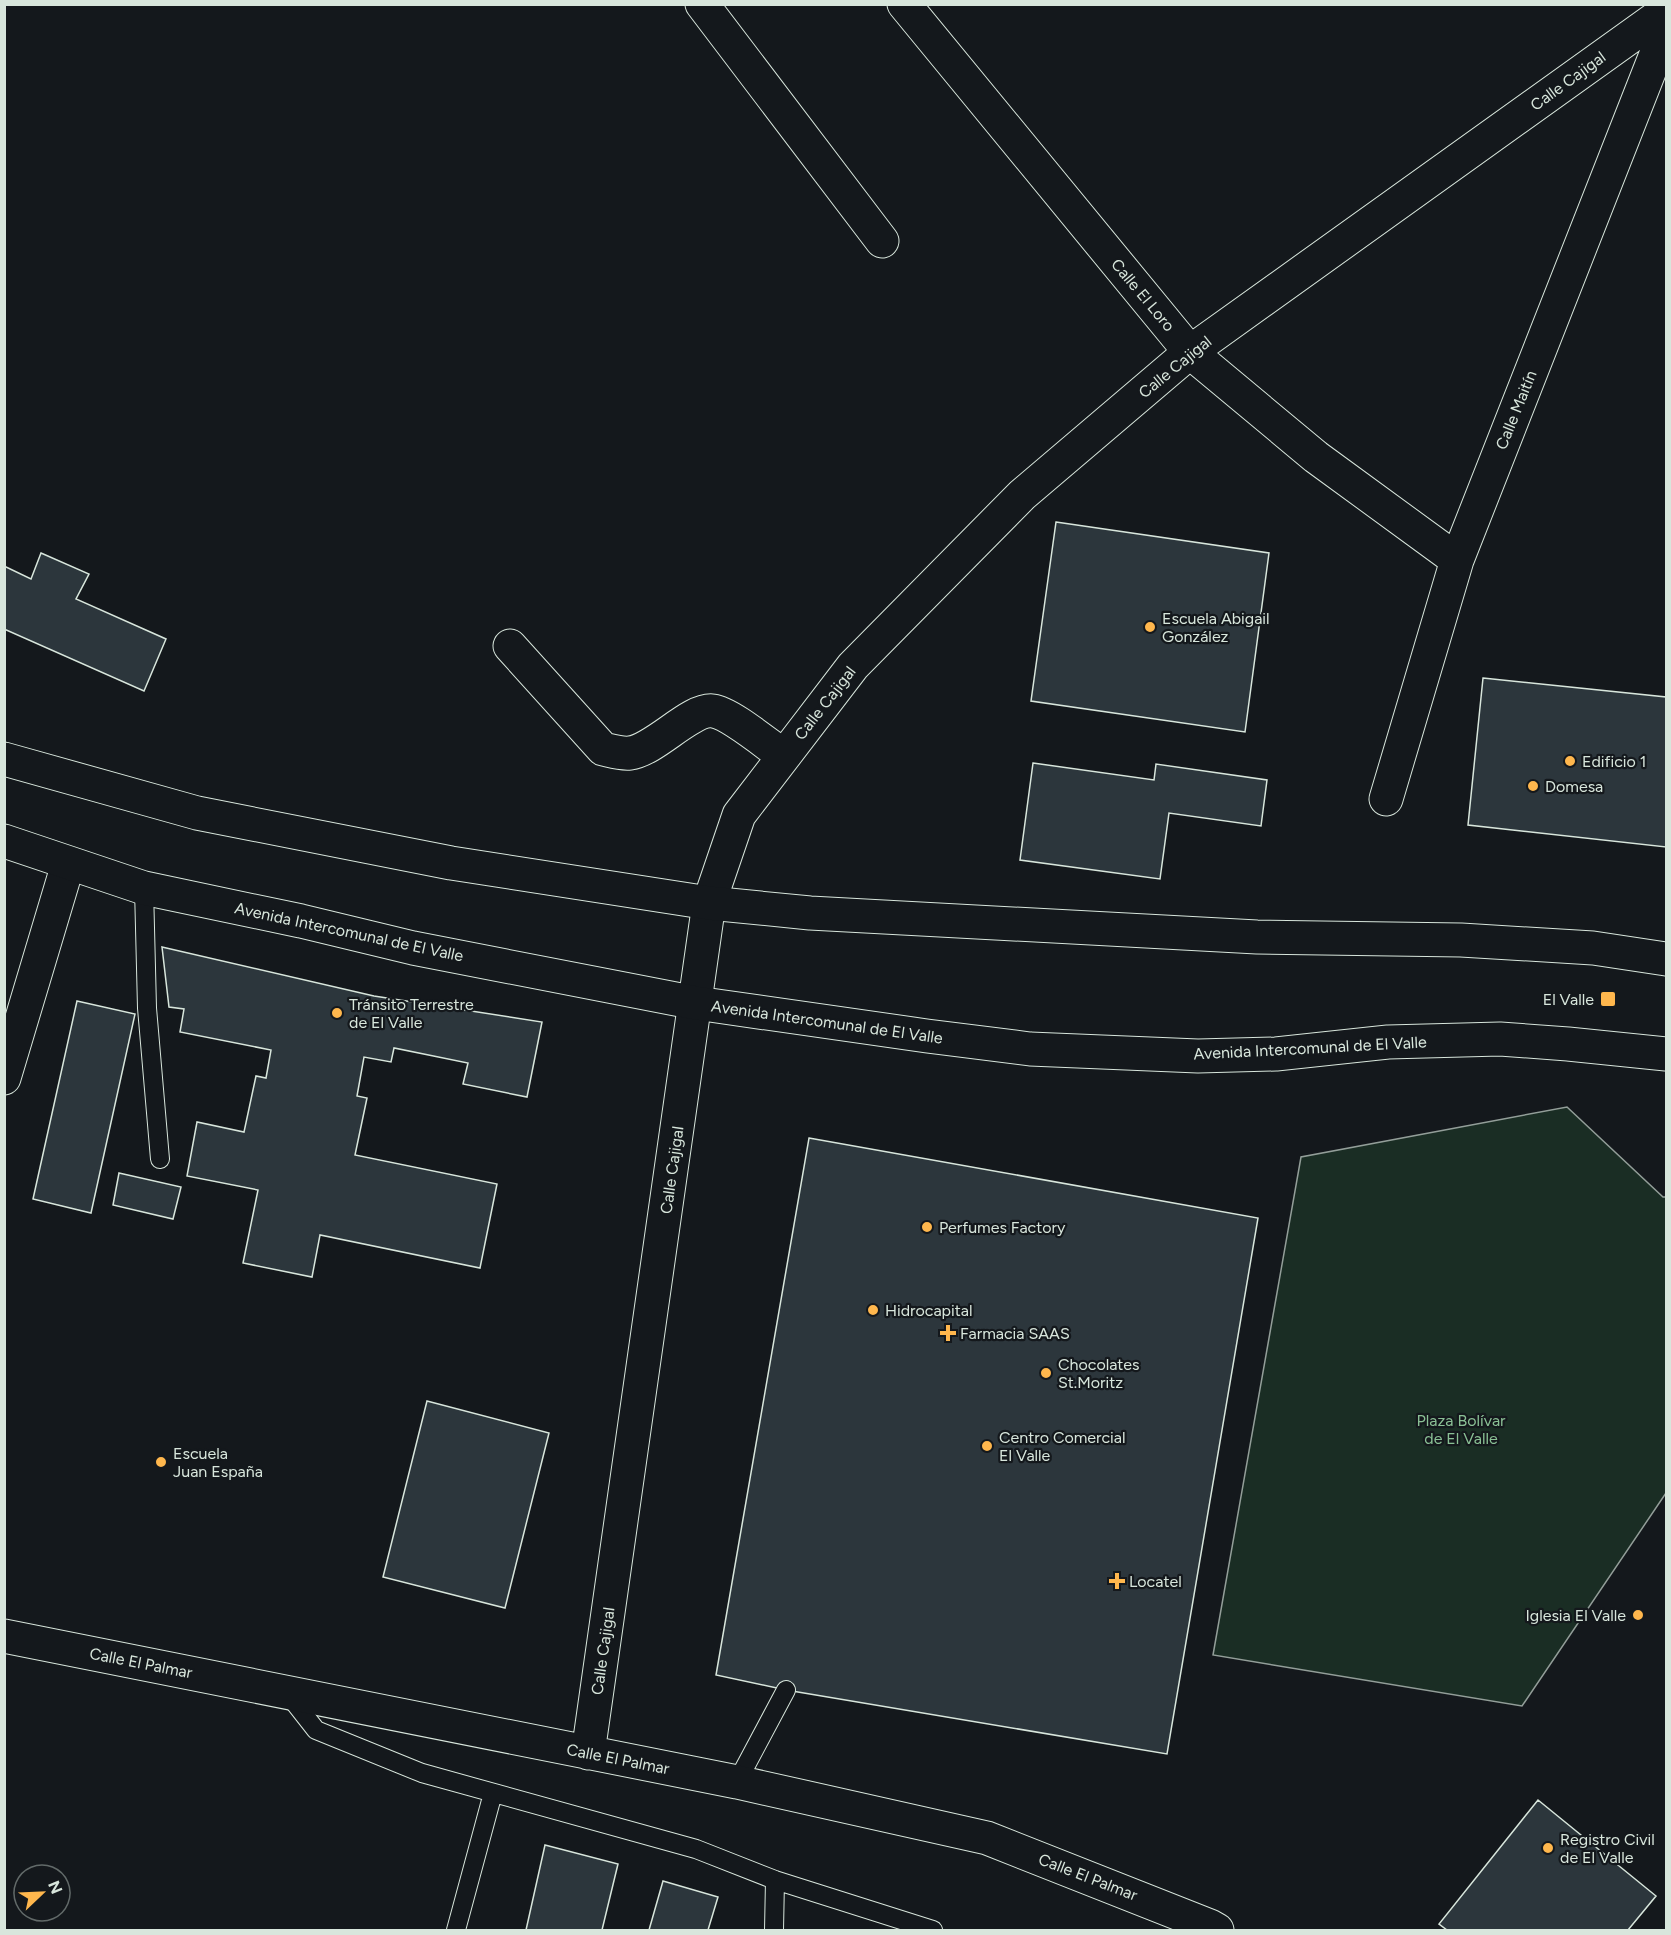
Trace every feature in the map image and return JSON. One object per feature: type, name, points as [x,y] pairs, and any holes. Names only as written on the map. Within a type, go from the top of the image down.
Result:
[{"type":"street","points":[[702,4],[882,241]]},
{"type":"street","name":"Calle El Loro","points":[[904,5],[1190,352],[1316,457],[1457,560]]},
{"type":"street","name":"Calle Cajigal","points":[[588,1753],[709,903],[739,815],[854,666],[1022,495],[1190,352],[1666,11]]},
{"type":"street","name":"Calle Maitín","points":[[1386,799],[1457,560],[1666,29]]},
{"type":"street","points":[[510,646],[603,749],[618,753],[631,753],[643,749],[699,714],[712,711],[725,715],[784,756]]},
{"type":"street","points":[[4,759],[197,813],[451,863],[709,903],[810,912],[1223,935],[1472,941],[1593,948],[1666,959]]},
{"type":"street","name":"Avenida Intercomunal de El Valle","points":[[4,841],[144,888],[301,921],[413,948],[696,1004],[1030,1049],[1198,1056],[1276,1054],[1388,1042],[1500,1039],[1666,1054]]},
{"type":"street","points":[[4,1078],[68,864]]},
{"type":"street","name":"Calle El Palmar","points":[[4,1636],[737,1782],[987,1838],[1217,1930]]},
{"type":"lane","points":[[144,888],[147,1008],[160,1159]]},
{"type":"lane","points":[[737,1782],[786,1690]]},
{"type":"lane","points":[[287,1692],[316,1730],[422,1773],[696,1849],[775,1880],[933,1930]]},
{"type":"lane","points":[[456,1930],[494,1793]]},
{"type":"lane","points":[[774,1930],[775,1880]]},
{"type":"green space","name":"Plaza Bolívar de El Valle","points":[[1567,1107],[1663,1197],[1666,1197],[1666,1493],[1522,1706],[1213,1655],[1301,1157]]},
{"type":"building","name":"Escuela Abigail González","points":[[1056,522],[1269,553],[1245,732],[1031,701]]},
{"type":"building","points":[[41,553],[89,574],[76,599],[166,639],[144,691],[4,629],[4,566],[31,579]]},
{"type":"building","name":"Edificio 1","points":[[1483,678],[1666,697],[1666,847],[1468,825]]},
{"type":"building","points":[[1033,763],[1154,780],[1156,764],[1267,780],[1261,826],[1169,813],[1160,879],[1020,860]]},
{"type":"building","points":[[162,947],[374,996],[542,1022],[527,1097],[463,1084],[468,1063],[394,1048],[391,1062],[364,1057],[357,1096],[367,1098],[355,1155],[497,1184],[480,1268],[320,1235],[312,1277],[243,1263],[258,1190],[187,1176],[197,1122],[244,1132],[256,1076],[266,1078],[271,1050],[180,1032],[184,1009],[169,1007]]},
{"type":"building","points":[[77,1001],[135,1014],[91,1213],[33,1199]]},
{"type":"building","name":"Centro Comercial El Valle","points":[[809,1138],[1258,1218],[1167,1754],[786,1690],[716,1675]]},
{"type":"building","points":[[119,1173],[181,1187],[173,1219],[113,1205]]},
{"type":"building","points":[[427,1401],[549,1433],[505,1608],[383,1577]]},
{"type":"building","name":"Registro Civil de El Valle","points":[[1538,1800],[1656,1896],[1628,1930],[1447,1930],[1439,1924]]},
{"type":"building","points":[[545,1845],[618,1864],[602,1930],[526,1930]]},
{"type":"building","points":[[663,1881],[718,1897],[708,1930],[649,1930]]},
{"type":"place","name":"Escuela Abigail González","points":[[1150,627]]},
{"type":"place","name":"Edificio 1","points":[[1570,761]]},
{"type":"place","name":"Domesa","points":[[1533,786]]},
{"type":"place","name":"El Valle","points":[[1608,999]]},
{"type":"place","name":"Tránsito Terrestre de El Valle","points":[[337,1013]]},
{"type":"place","name":"Perfumes Factory","points":[[927,1227]]},
{"type":"place","name":"Hidrocapital","points":[[873,1310]]},
{"type":"place","name":"Farmacia SAAS","points":[[948,1333]]},
{"type":"place","name":"Chocolates St.Moritz","points":[[1046,1373]]},
{"type":"place","name":"Centro Comercial El Valle","points":[[987,1446]]},
{"type":"place","name":"Escuela Juan España","points":[[161,1462]]},
{"type":"place","name":"Locatel","points":[[1117,1581]]},
{"type":"place","name":"Iglesia El Valle","points":[[1638,1615]]},
{"type":"place","name":"Registro Civil de El Valle","points":[[1548,1848]]}]
